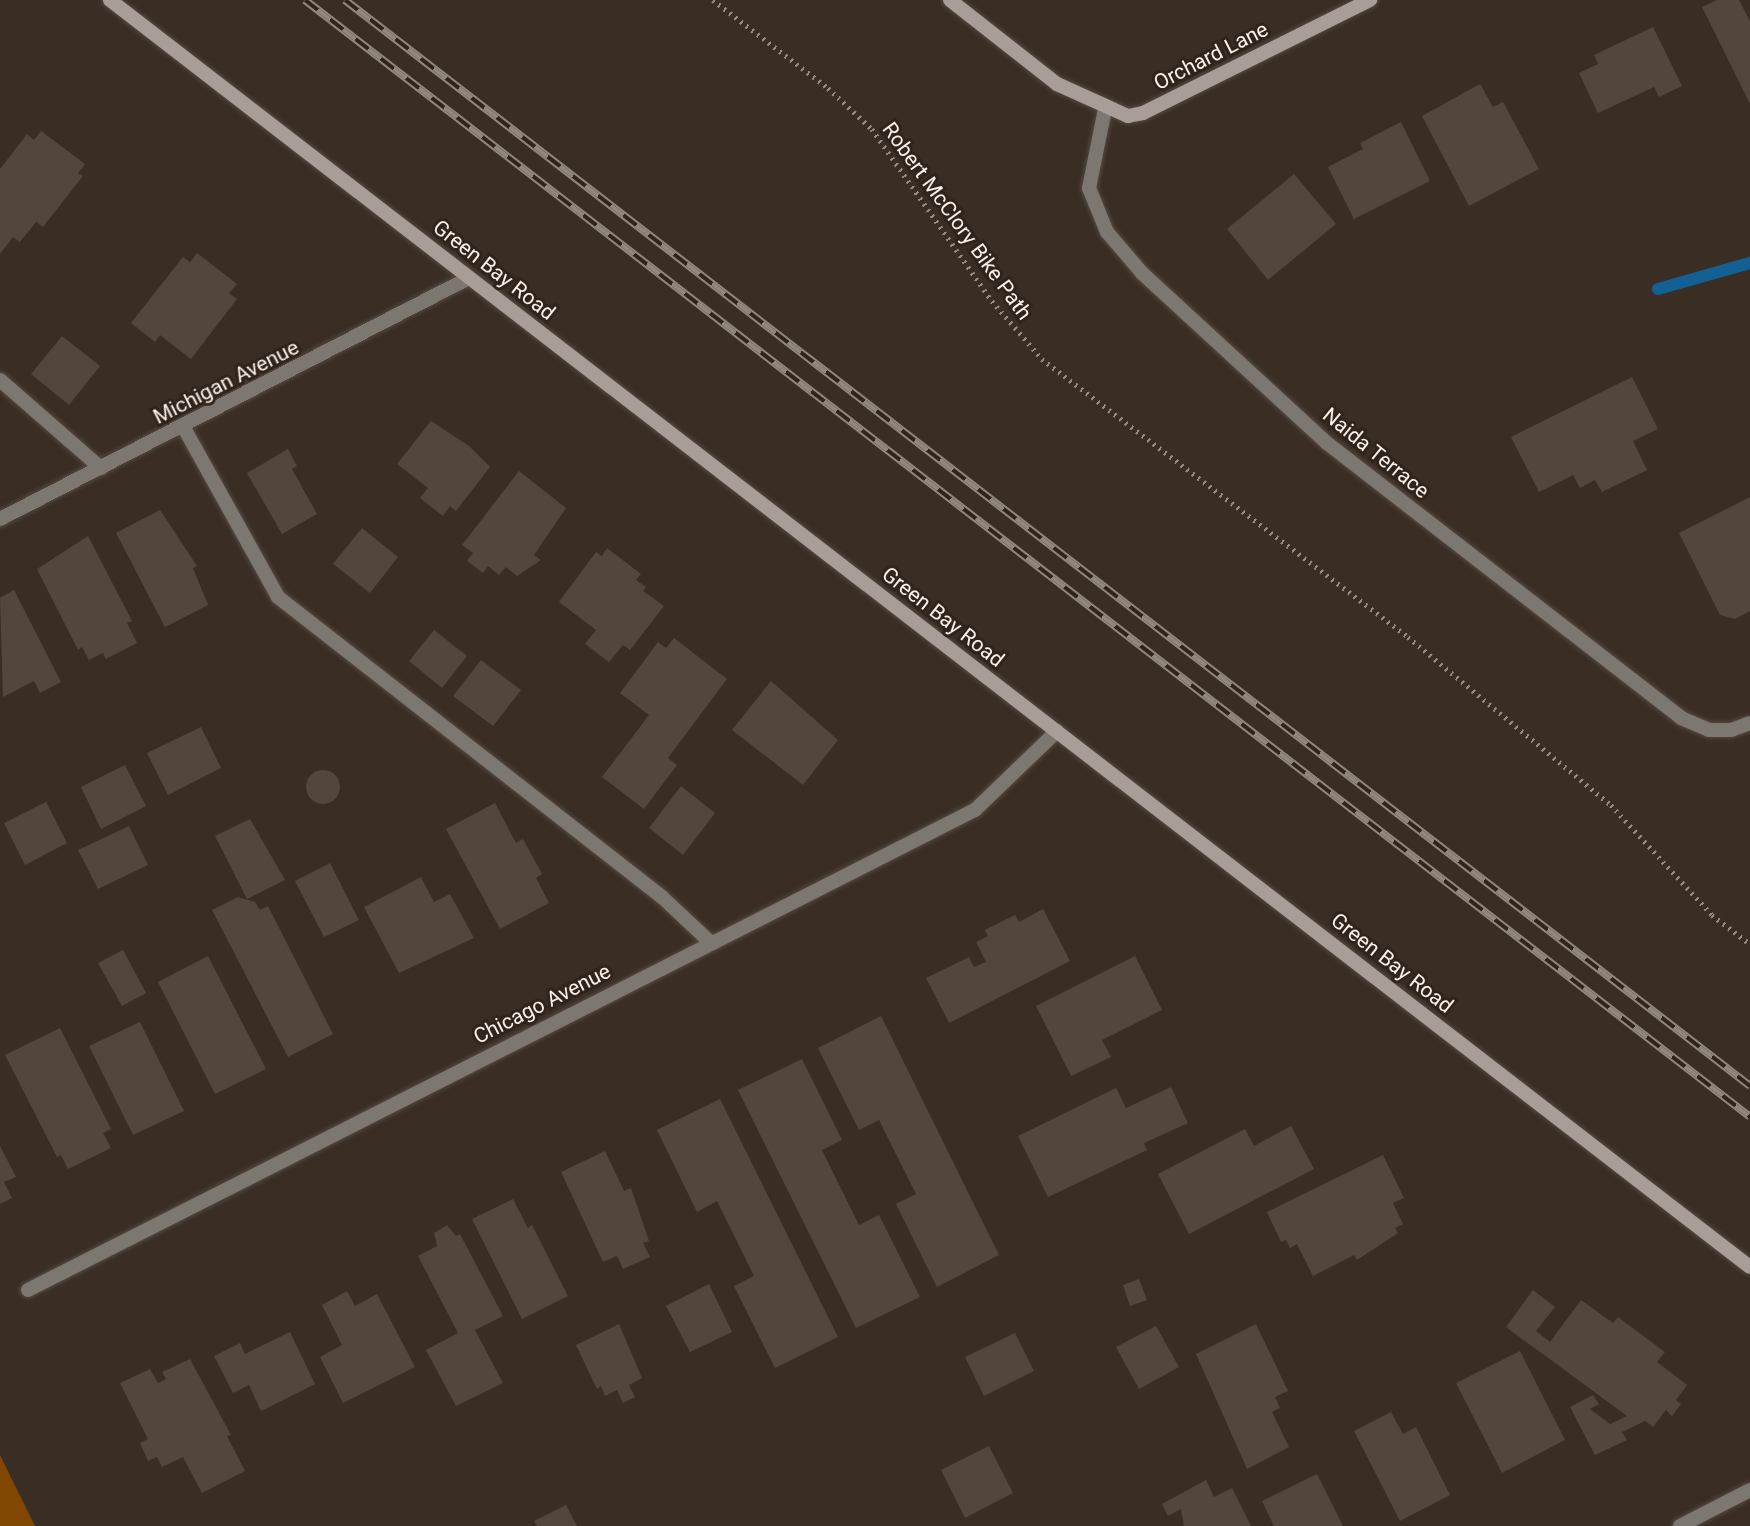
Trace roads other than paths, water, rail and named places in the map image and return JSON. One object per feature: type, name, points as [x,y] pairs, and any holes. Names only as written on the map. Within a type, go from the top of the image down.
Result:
[{"type":"main road","name":"Green Bay Road","points":[[110,0],[1750,1267]]},
{"type":"main road","points":[[950,0],[1054,82],[1105,110]]},
{"type":"main road","name":"Orchard Lane","points":[[1105,110],[1128,116],[1143,113],[1370,0]]},
{"type":"street","name":"Naida Terrace","points":[[1105,110],[1089,188],[1107,232],[1142,273],[1327,443],[1681,718],[1709,730],[1731,730],[1750,723]]},
{"type":"street","name":"Michigan Avenue","points":[[0,519],[184,428],[469,278]]},
{"type":"street","points":[[0,380],[101,468]]},
{"type":"street","points":[[184,428],[278,597],[662,897],[710,942]]},
{"type":"street","name":"Chicago Avenue","points":[[28,1290],[975,810],[1058,731]]},
{"type":"street","points":[[1680,1526],[1750,1490]]},
{"type":"waterway","points":[[1658,289],[1750,263]]},
{"type":"railway","points":[[305,0],[1750,1117]]},
{"type":"railway","points":[[345,0],[1750,1086]]}]
